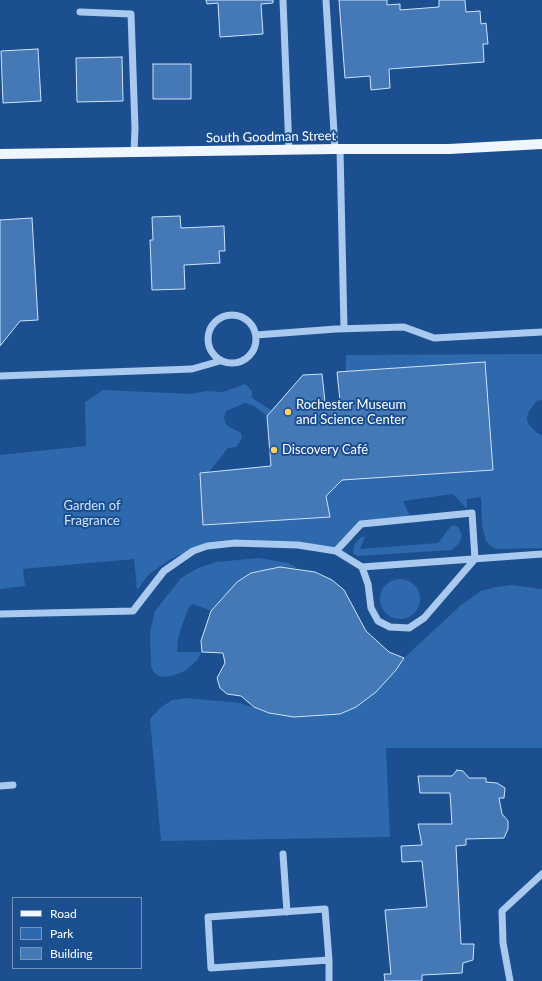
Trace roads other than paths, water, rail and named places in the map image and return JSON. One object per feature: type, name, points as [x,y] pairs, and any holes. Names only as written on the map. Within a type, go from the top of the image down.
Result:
[{"type":"main road","name":"South Goodman Street","points":[[0,154],[337,149],[450,149],[542,144]]},
{"type":"street","points":[[283,0],[289,150]]},
{"type":"street","points":[[326,0],[337,149],[344,328]]},
{"type":"street","points":[[80,12],[131,14],[135,128],[134,152]]},
{"type":"street","points":[[228,314],[246,318],[252,324],[256,335],[254,348],[247,358],[239,362],[229,363],[220,360],[214,356],[207,341],[208,332],[212,324],[218,318],[228,314]]},
{"type":"street","points":[[256,335],[344,328],[404,327],[434,338],[542,332]]},
{"type":"street","points":[[0,376],[192,369],[220,360]]},
{"type":"street","points":[[336,551],[361,524],[472,513],[475,559],[424,618],[409,628],[390,627],[378,621],[371,608],[368,584],[362,567]]},
{"type":"street","points":[[0,614],[133,611],[164,571],[192,551],[207,546],[235,543],[298,545],[336,551],[362,567],[542,554]]},
{"type":"street","points":[[0,786],[13,785]]},
{"type":"street","points":[[283,854],[287,912]]},
{"type":"street","points":[[510,981],[503,943],[502,910],[542,874]]},
{"type":"street","points":[[328,960],[211,968],[208,918],[325,909],[328,960],[329,981]]},
{"type":"place","name":"Rochester Museum and Science Center","points":[[288,412]]},
{"type":"place","name":"Discovery Café","points":[[274,450]]},
{"type":"park label","name":"Garden of Fragrance","points":[[92,514]]}]
